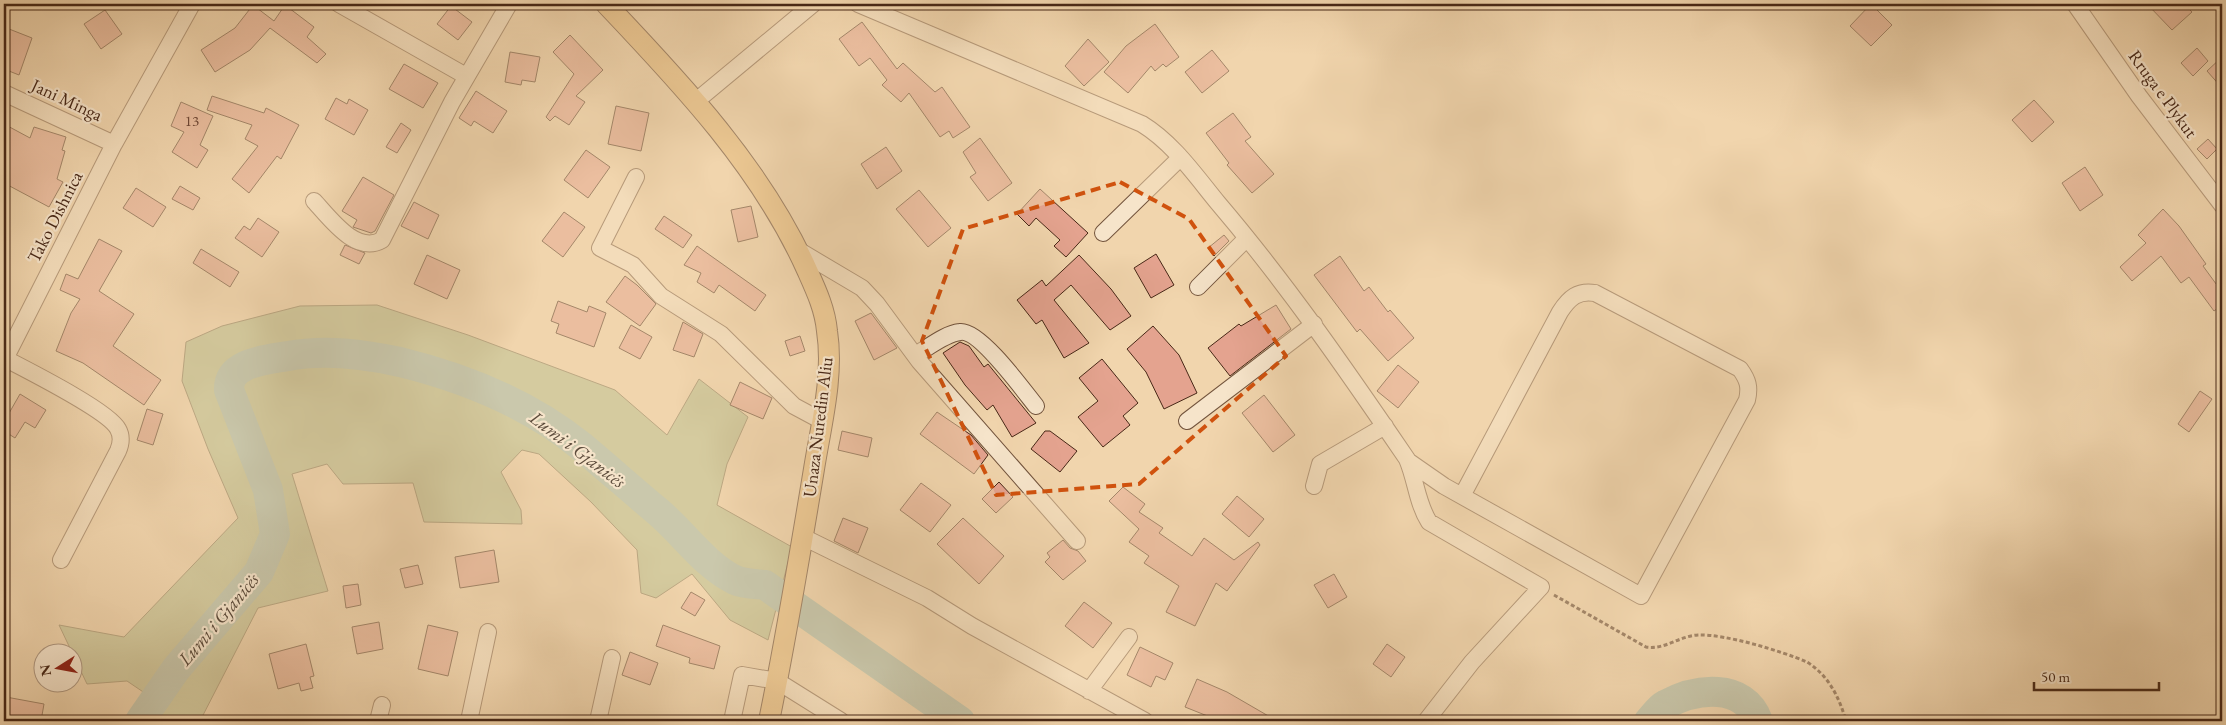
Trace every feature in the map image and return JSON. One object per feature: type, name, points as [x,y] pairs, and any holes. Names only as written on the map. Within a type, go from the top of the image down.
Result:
[{"type":"main road","name":"Unaza Nuredin Aliu","points":[[606,4],[695,102],[767,197],[798,250],[823,309],[828,331],[829,356],[822,422],[802,544],[769,721]]},
{"type":"street","name":"Tako Dishnica","points":[[4,359],[114,144],[192,4]]},
{"type":"street","points":[[338,4],[466,76]]},
{"type":"street","points":[[314,200],[338,227],[365,245],[374,244],[382,240],[466,76],[509,4]]},
{"type":"street","points":[[695,102],[813,4]]},
{"type":"street","points":[[858,4],[1142,124],[1165,141],[1247,238],[1314,324],[1406,459],[1413,474],[1420,503],[1429,522],[1541,587],[1472,662],[1426,721]]},
{"type":"street","name":"Rruga e Plykut","points":[[2075,4],[2150,112],[2222,205]]},
{"type":"street","name":"Jani Minga","points":[[4,93],[114,144]]},
{"type":"street","points":[[1103,233],[1180,158]]},
{"type":"street","points":[[636,177],[600,248],[633,265],[661,296],[721,334],[794,406],[822,422]]},
{"type":"street","points":[[1198,287],[1247,238]]},
{"type":"street","points":[[798,250],[862,288],[877,304],[915,356],[1077,541]]},
{"type":"street","points":[[1406,459],[1428,476],[1462,496],[1641,596],[1747,400],[1749,389],[1747,378],[1740,369],[1595,293],[1586,291],[1576,295],[1567,301],[1560,312],[1462,496]]},
{"type":"street","points":[[1187,421],[1314,324]]},
{"type":"street","points":[[915,356],[952,334],[962,331],[970,334],[986,347],[1036,406]]},
{"type":"street","points":[[4,359],[94,408],[115,425],[121,437],[118,451],[61,560]]},
{"type":"street","points":[[1314,486],[1316,471],[1320,464],[1384,426]]},
{"type":"street","points":[[802,544],[926,598],[972,626],[1145,721]]},
{"type":"street","points":[[469,721],[488,632]]},
{"type":"street","points":[[1089,691],[1129,637]]},
{"type":"street","points":[[598,721],[612,658]]},
{"type":"street","points":[[732,721],[742,675],[777,681],[841,721]]},
{"type":"street","points":[[378,721],[382,705]]},
{"type":"path","points":[[1541,587],[1646,648],[1662,648],[1685,637],[1715,636],[1807,662],[1818,669],[1828,680],[1835,692],[1846,721]]},
{"type":"highlighted area","points":[[1120,182],[1189,219],[1286,356],[1139,484],[996,495],[922,341],[963,229]]},
{"type":"green space","points":[[377,305],[468,335],[615,390],[667,435],[699,379],[748,417],[727,464],[717,505],[792,547],[768,640],[730,620],[692,574],[656,598],[641,593],[637,550],[591,502],[539,454],[522,450],[501,472],[521,510],[522,524],[424,522],[413,483],[343,484],[327,464],[292,474],[328,591],[258,608],[200,721],[146,721],[158,702],[127,681],[87,684],[82,673],[82,642],[67,642],[59,625],[124,637],[238,518],[208,449],[182,381],[186,342],[222,326],[300,306]]},
{"type":"building","points":[[1871,4],[1892,25],[1871,46],[1850,26]]},
{"type":"building","points":[[2147,4],[2184,4],[2192,12],[2172,30]]},
{"type":"building","points":[[253,5],[274,21],[285,5],[314,27],[307,37],[326,54],[317,63],[270,28],[250,50],[215,72],[201,50],[235,28]]},
{"type":"building","points":[[451,6],[472,22],[458,40],[437,24]]},
{"type":"building","points":[[105,10],[122,34],[101,49],[84,24]]},
{"type":"building","points":[[862,22],[897,69],[903,63],[935,92],[942,87],[970,127],[953,138],[949,131],[940,137],[909,93],[901,102],[882,85],[887,80],[870,58],[859,66],[839,39]]},
{"type":"building","points":[[1155,24],[1179,57],[1166,67],[1163,64],[1155,71],[1151,66],[1128,93],[1104,72],[1126,46]]},
{"type":"building","points":[[4,27],[32,38],[19,75],[4,69]]},
{"type":"building","points":[[570,35],[603,70],[576,96],[585,102],[569,125],[555,116],[550,121],[546,117],[574,74],[553,52]]},
{"type":"building","points":[[1088,39],[1109,62],[1084,86],[1065,66]]},
{"type":"building","points":[[2197,48],[2208,61],[2193,76],[2181,63]]},
{"type":"building","points":[[1212,50],[1229,71],[1202,93],[1185,72]]},
{"type":"building","points":[[510,52],[540,57],[535,82],[522,80],[521,85],[505,82]]},
{"type":"building","points":[[2222,57],[2222,88],[2207,71]]},
{"type":"building","points":[[404,64],[438,83],[423,108],[389,89]]},
{"type":"building","points":[[476,91],[507,111],[493,133],[474,121],[471,126],[459,118]]},
{"type":"building","points":[[212,96],[264,113],[266,108],[299,125],[281,159],[277,156],[249,193],[232,179],[258,146],[245,139],[252,125],[207,110]]},
{"type":"building","points":[[336,98],[347,104],[349,99],[368,110],[354,135],[325,119]]},
{"type":"building","points":[[2034,100],[2054,122],[2032,142],[2012,120]]},
{"type":"building","points":[[181,102],[213,116],[200,145],[208,150],[197,168],[172,152],[184,132],[171,126]]},
{"type":"building","points":[[616,106],[649,113],[641,151],[608,144]]},
{"type":"building","points":[[1233,113],[1251,137],[1245,141],[1274,174],[1252,193],[1227,165],[1229,163],[1206,133]]},
{"type":"building","points":[[401,123],[411,130],[397,153],[386,147]]},
{"type":"building","points":[[4,124],[30,138],[34,127],[66,137],[62,150],[65,151],[57,179],[63,182],[49,207],[4,183]]},
{"type":"building","points":[[980,138],[1012,183],[988,201],[970,177],[976,173],[963,152]]},
{"type":"building","points":[[2208,139],[2217,149],[2207,159],[2197,149]]},
{"type":"building","points":[[886,147],[902,171],[877,189],[861,164]]},
{"type":"building","points":[[586,150],[610,167],[588,198],[564,180]]},
{"type":"building","points":[[2085,167],[2103,195],[2080,211],[2062,183]]},
{"type":"building","points":[[363,177],[394,195],[375,231],[371,233],[353,227],[357,220],[342,211]]},
{"type":"building","points":[[180,186],[200,198],[193,210],[172,199]]},
{"type":"building","points":[[136,188],[166,207],[153,227],[123,208]]},
{"type":"building","points":[[1040,189],[1088,233],[1066,257],[1054,246],[1060,240],[1036,218],[1029,226],[1017,214]]},
{"type":"building","points":[[919,190],[951,228],[928,247],[896,209]]},
{"type":"building","points":[[414,202],[439,215],[428,239],[401,226]]},
{"type":"building","points":[[751,206],[758,237],[738,242],[731,210]]},
{"type":"building","points":[[2163,209],[2179,226],[2206,264],[2203,266],[2222,292],[2222,305],[2214,311],[2189,277],[2181,283],[2161,256],[2132,281],[2120,267],[2146,243],[2138,235]]},
{"type":"building","points":[[564,212],[585,227],[563,257],[542,241]]},
{"type":"building","points":[[664,216],[692,235],[683,248],[655,229]]},
{"type":"building","points":[[258,218],[279,232],[262,257],[235,238],[244,226],[250,230]]},
{"type":"building","points":[[1224,235],[1229,241],[1214,256],[1208,248]]},
{"type":"building","points":[[99,239],[122,251],[99,291],[134,314],[113,346],[161,380],[144,405],[83,363],[56,351],[71,313],[80,299],[60,290],[66,274],[78,279]]},
{"type":"building","points":[[345,245],[365,253],[359,264],[340,255]]},
{"type":"building","points":[[697,246],[766,295],[755,311],[719,285],[714,293],[697,282],[701,273],[684,265]]},
{"type":"building","points":[[201,249],[239,272],[230,287],[193,263]]},
{"type":"building","points":[[1156,254],[1174,285],[1151,298],[1134,268]]},
{"type":"building","points":[[427,255],[460,270],[447,299],[414,284]]},
{"type":"building","points":[[1079,255],[1111,289],[1131,316],[1110,330],[1071,285],[1054,300],[1089,343],[1064,358],[1042,320],[1036,324],[1017,300],[1042,280],[1046,286]]},
{"type":"building","points":[[1340,256],[1364,291],[1369,287],[1388,312],[1390,310],[1414,338],[1388,361],[1360,329],[1357,332],[1314,275]]},
{"type":"building","points":[[625,276],[656,304],[640,326],[606,302]]},
{"type":"building","points":[[558,301],[587,312],[589,306],[606,313],[594,347],[556,333],[559,324],[551,321]]},
{"type":"building","points":[[1276,305],[1291,329],[1230,376],[1208,348],[1239,324],[1241,326]]},
{"type":"building","points":[[871,313],[897,348],[874,360],[855,321]]},
{"type":"building","points":[[683,322],[703,334],[694,357],[673,350]]},
{"type":"building","points":[[631,325],[652,337],[640,359],[619,348]]},
{"type":"building","points":[[1153,326],[1179,355],[1197,393],[1164,409],[1146,372],[1127,349]]},
{"type":"building","points":[[800,336],[805,351],[790,356],[785,341]]},
{"type":"building","points":[[960,342],[969,346],[984,367],[988,364],[1036,423],[1012,437],[993,405],[987,410],[965,385],[943,353]]},
{"type":"building","points":[[1102,359],[1138,403],[1123,416],[1130,425],[1103,447],[1078,417],[1098,401],[1079,378]]},
{"type":"building","points":[[1398,365],[1419,382],[1398,408],[1377,391]]},
{"type":"building","points":[[740,382],[772,398],[763,419],[730,405]]},
{"type":"building","points":[[2200,391],[2212,399],[2189,432],[2178,424]]},
{"type":"building","points":[[20,394],[46,410],[35,428],[25,422],[15,438],[4,431],[4,422]]},
{"type":"building","points":[[1264,395],[1295,435],[1273,452],[1242,413]]},
{"type":"building","points":[[147,409],[163,414],[153,445],[137,440]]},
{"type":"building","points":[[937,412],[971,435],[988,455],[974,474],[920,434]]},
{"type":"building","points":[[842,431],[872,438],[868,457],[838,450]]},
{"type":"building","points":[[1045,431],[1050,431],[1077,451],[1060,472],[1031,449]]},
{"type":"building","points":[[999,482],[1013,497],[996,513],[982,499]]},
{"type":"building","points":[[921,483],[951,505],[930,532],[900,510]]},
{"type":"building","points":[[1123,487],[1145,504],[1139,512],[1163,528],[1159,533],[1192,556],[1204,538],[1234,560],[1258,542],[1260,545],[1227,591],[1216,583],[1195,626],[1166,612],[1179,586],[1144,563],[1149,556],[1129,542],[1139,529],[1109,501]]},
{"type":"building","points":[[1237,496],[1264,519],[1249,537],[1222,514]]},
{"type":"building","points":[[843,518],[868,528],[858,553],[834,541]]},
{"type":"building","points":[[963,518],[1004,556],[979,584],[937,544]]},
{"type":"building","points":[[1063,540],[1070,548],[1078,551],[1086,561],[1063,580],[1045,562],[1050,557],[1047,553]]},
{"type":"building","points":[[494,550],[499,582],[460,588],[455,557]]},
{"type":"building","points":[[418,565],[423,584],[405,588],[400,569]]},
{"type":"building","points":[[1334,574],[1347,597],[1328,608],[1314,585]]},
{"type":"building","points":[[358,584],[361,605],[346,608],[343,586]]},
{"type":"building","points":[[691,592],[705,600],[695,616],[681,608]]},
{"type":"building","points":[[1084,602],[1112,623],[1093,648],[1065,626]]},
{"type":"building","points":[[379,622],[383,649],[357,654],[352,627]]},
{"type":"building","points":[[428,625],[458,632],[448,676],[418,669]]},
{"type":"building","points":[[663,625],[720,646],[714,669],[689,663],[690,658],[656,646]]},
{"type":"building","points":[[306,644],[314,676],[310,677],[313,688],[301,691],[299,683],[278,689],[269,654]]},
{"type":"building","points":[[1387,644],[1405,657],[1391,677],[1373,664]]},
{"type":"building","points":[[1140,647],[1173,663],[1165,680],[1156,676],[1151,687],[1127,675]]},
{"type":"building","points":[[630,652],[658,663],[650,685],[622,675]]},
{"type":"building","points":[[1197,679],[1227,692],[1277,721],[1220,721],[1185,707]]},
{"type":"building","points":[[6,697],[44,704],[41,721],[16,719],[15,721],[4,721]]},
{"type":"waterway","name":"Lumi i Gjanicës","points":[[140,721],[176,669],[259,572],[275,534],[268,490],[229,390],[230,381],[241,368],[259,361],[316,353],[344,353],[424,368],[472,384],[540,417],[581,446],[666,519],[713,566],[724,574],[735,580],[765,585],[960,721]]},
{"type":"waterway","name":"Lumi i Gjanicës","points":[[1649,721],[1663,706],[1677,699],[1704,692],[1731,694],[1751,708],[1758,721]]}]
